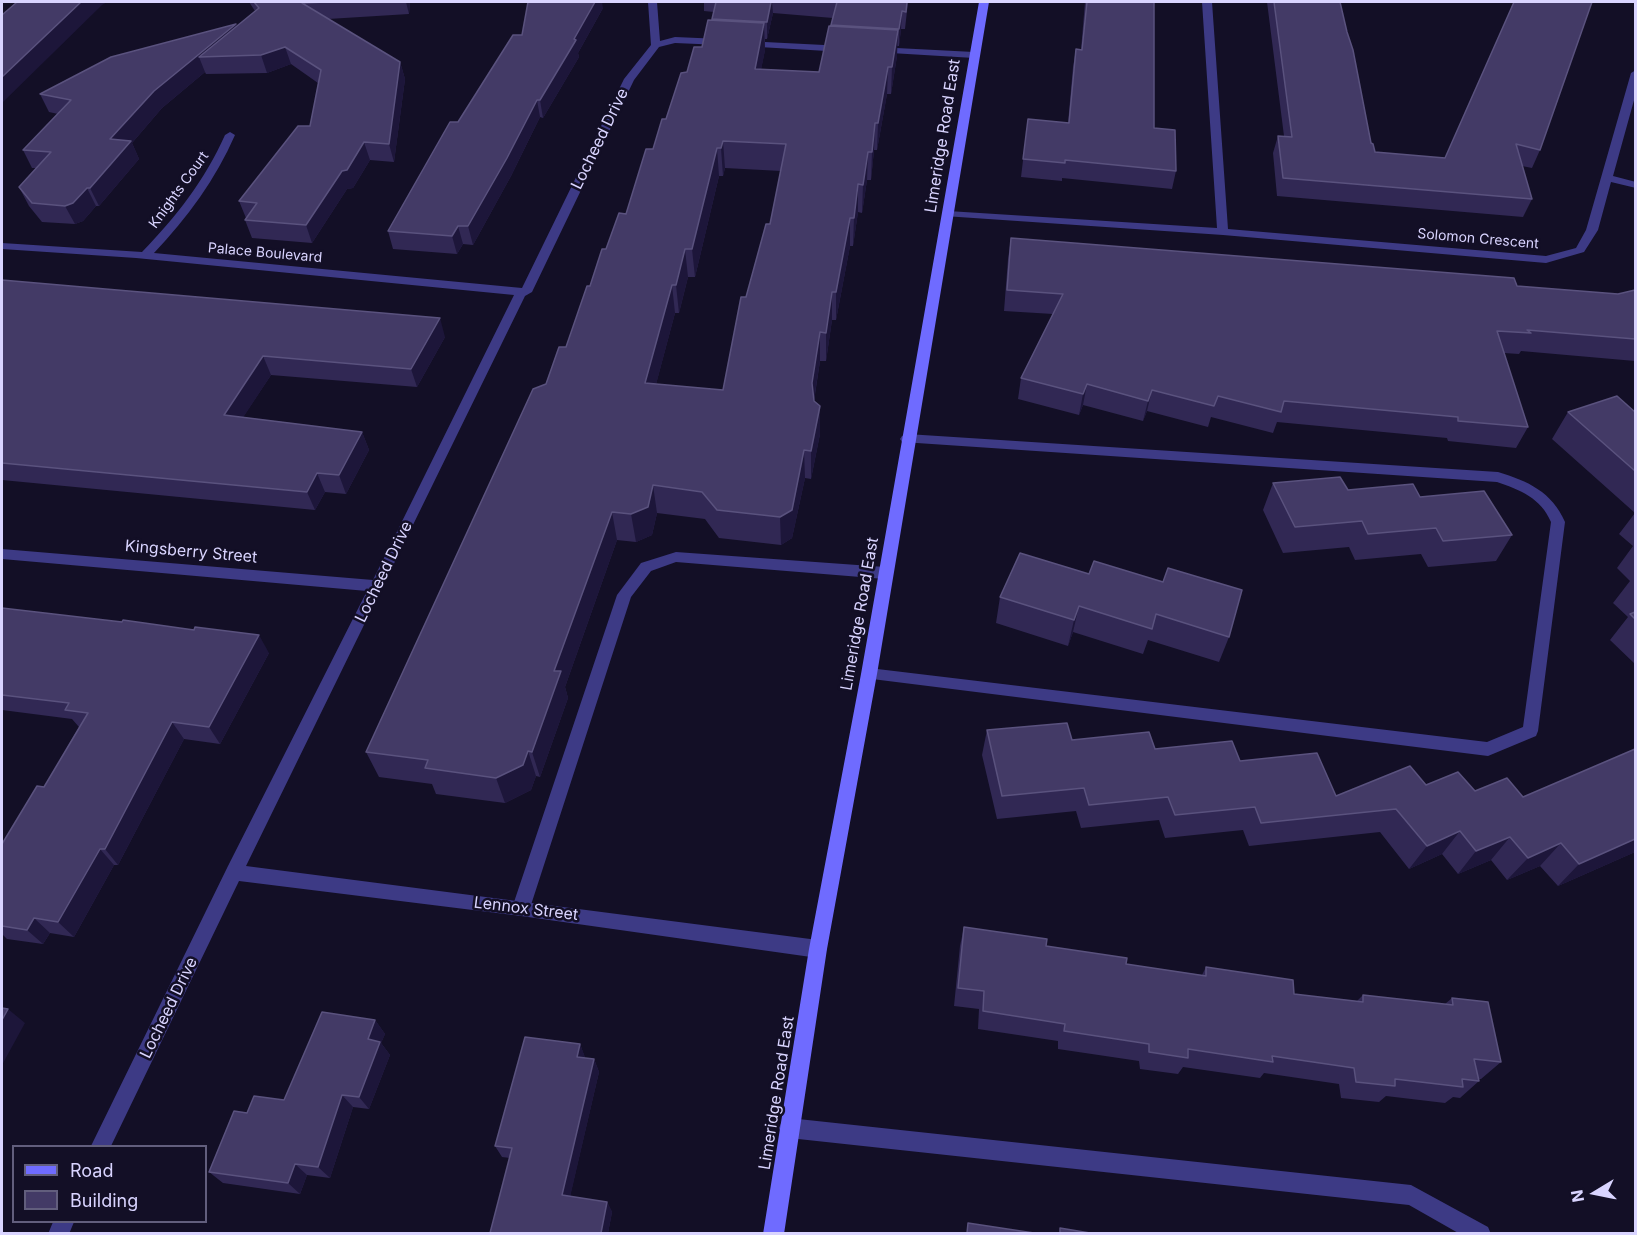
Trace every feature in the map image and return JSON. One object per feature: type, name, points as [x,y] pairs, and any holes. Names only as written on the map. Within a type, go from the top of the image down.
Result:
[{"type":"street","points":[[652,2],[656,45],[675,40],[859,49]]},
{"type":"street","name":"Limeridge Road East","points":[[773,1233],[818,949],[984,2]]},
{"type":"street","points":[[1207,2],[1223,232]]},
{"type":"street","name":"Locheed Drive","points":[[101,1145],[521,292],[526,291],[629,79],[656,45]]},
{"type":"street","points":[[871,50],[974,55]]},
{"type":"street","name":"Solomon Crescent","points":[[948,214],[1223,232],[1546,260],[1580,250],[1592,230],[1635,73]]},
{"type":"street","name":"Knights Court","points":[[144,257],[164,237],[220,161],[231,135]]},
{"type":"street","points":[[1608,178],[1635,185]]},
{"type":"street","name":"Palace Boulevard","points":[[2,246],[526,291]]},
{"type":"street","points":[[868,674],[1488,749],[1530,731],[1558,522],[1554,509],[1534,490],[1497,477],[907,439]]},
{"type":"street","name":"Kingsberry Street","points":[[2,554],[377,586]]},
{"type":"street","points":[[521,908],[624,595],[646,567],[676,557],[885,573]]},
{"type":"street","name":"Lennox Street","points":[[234,872],[521,908],[818,949]]},
{"type":"street","points":[[789,1128],[1411,1195],[1481,1233]]},
{"type":"building","points":[[17,2],[81,2],[2,77],[2,15]]},
{"type":"building","points":[[254,2],[326,2],[302,3],[400,62],[389,144],[364,142],[347,170],[342,171],[306,225],[245,220],[257,203],[239,201],[298,126],[310,126],[321,70],[285,47],[261,55],[199,57],[259,8]]},
{"type":"building","points":[[528,2],[595,2],[574,39],[576,40],[540,100],[537,100],[468,226],[458,226],[452,236],[388,231],[450,122],[458,122],[513,35],[522,35]]},
{"type":"building","points":[[716,2],[771,2],[767,22],[712,19]]},
{"type":"building","points":[[837,2],[907,2],[906,12],[902,11],[899,29],[831,25]]},
{"type":"building","points":[[1087,2],[1154,2],[1154,128],[1175,130],[1176,171],[1065,160],[1065,163],[1023,159],[1028,119],[1069,123],[1076,49],[1082,50]]},
{"type":"building","points":[[1274,2],[1340,2],[1353,50],[1371,143],[1375,152],[1445,158],[1514,2],[1592,2],[1540,150],[1516,144],[1532,199],[1283,178],[1278,136],[1292,137]]},
{"type":"building","points":[[708,20],[764,23],[755,69],[819,72],[829,26],[898,30],[892,67],[888,67],[878,123],[875,123],[872,152],[868,152],[863,185],[858,184],[854,218],[850,218],[836,292],[832,292],[826,333],[820,332],[812,383],[814,401],[820,406],[811,451],[804,450],[792,510],[780,517],[717,510],[702,492],[653,485],[648,507],[631,514],[612,512],[554,671],[561,671],[532,752],[528,751],[523,765],[496,778],[425,768],[428,760],[366,752],[533,389],[546,384],[559,347],[566,347],[602,249],[606,249],[619,213],[626,214],[646,149],[653,149],[662,119],[666,119],[681,73],[687,72],[694,47],[702,47]],"holes":[[[723,141],[786,144],[770,224],[766,224],[746,297],[741,297],[723,390],[645,383],[672,285],[676,285],[685,249],[692,249],[717,148],[721,148]]]},
{"type":"building","points":[[236,24],[154,91],[110,139],[131,141],[90,188],[87,188],[73,203],[65,206],[32,203],[19,187],[51,152],[23,150],[71,100],[40,94],[111,57]]},
{"type":"building","points":[[1011,238],[1514,278],[1517,286],[1618,294],[1635,290],[1635,339],[1527,330],[1531,333],[1497,331],[1528,427],[1458,421],[1458,417],[1284,401],[1281,412],[1218,396],[1214,406],[1152,390],[1148,401],[1087,384],[1083,394],[1021,378],[1063,294],[1007,290]]},
{"type":"building","points":[[2,280],[440,318],[411,369],[263,356],[224,415],[362,432],[339,475],[317,473],[307,492],[2,463]]},
{"type":"building","points":[[1617,396],[1635,412],[1635,471],[1568,412]]},
{"type":"building","points":[[1340,477],[1348,490],[1413,484],[1420,497],[1484,491],[1512,535],[1443,541],[1436,528],[1368,534],[1362,521],[1295,527],[1273,483]]},
{"type":"building","points":[[1020,553],[1089,574],[1094,561],[1163,582],[1168,568],[1242,590],[1229,637],[1156,614],[1152,629],[1079,606],[1074,620],[1000,597]]},
{"type":"building","points":[[2,608],[122,622],[123,620],[194,630],[195,627],[259,635],[209,727],[172,722],[105,849],[100,849],[58,922],[34,918],[27,930],[2,926],[2,844],[37,786],[44,787],[88,713],[65,710],[69,703],[2,695]]},
{"type":"building","points":[[1067,723],[1072,740],[1149,732],[1155,749],[1232,741],[1240,761],[1317,753],[1336,796],[1410,766],[1426,785],[1458,772],[1475,791],[1507,778],[1523,797],[1635,749],[1635,839],[1579,864],[1561,843],[1528,858],[1510,837],[1476,851],[1460,831],[1427,846],[1396,809],[1261,823],[1255,807],[1175,815],[1168,797],[1089,805],[1084,788],[1002,796],[987,730]]},
{"type":"building","points":[[964,927],[1047,939],[1046,946],[1127,958],[1126,964],[1206,976],[1206,967],[1293,980],[1294,994],[1363,1002],[1363,995],[1453,1005],[1452,998],[1488,1002],[1501,1062],[1474,1059],[1479,1081],[1462,1079],[1463,1087],[1395,1079],[1395,1086],[1356,1082],[1354,1068],[1272,1056],[1273,1062],[1188,1049],[1188,1058],[1149,1052],[1149,1044],[1064,1031],[1065,1024],[983,1011],[984,991],[958,988]]},
{"type":"building","points":[[2,1008],[8,1009],[2,1020]]},
{"type":"building","points":[[322,1012],[375,1020],[368,1039],[380,1042],[359,1097],[342,1095],[318,1167],[295,1164],[288,1183],[209,1172],[234,1111],[247,1113],[254,1096],[284,1100]]},
{"type":"building","points":[[525,1037],[580,1044],[577,1057],[594,1059],[562,1195],[607,1202],[601,1233],[490,1233],[512,1148],[495,1146]]},
{"type":"building","points":[[968,1223],[1034,1233],[967,1233]]},
{"type":"building","points":[[1060,1228],[1090,1233],[1060,1233]]}]
